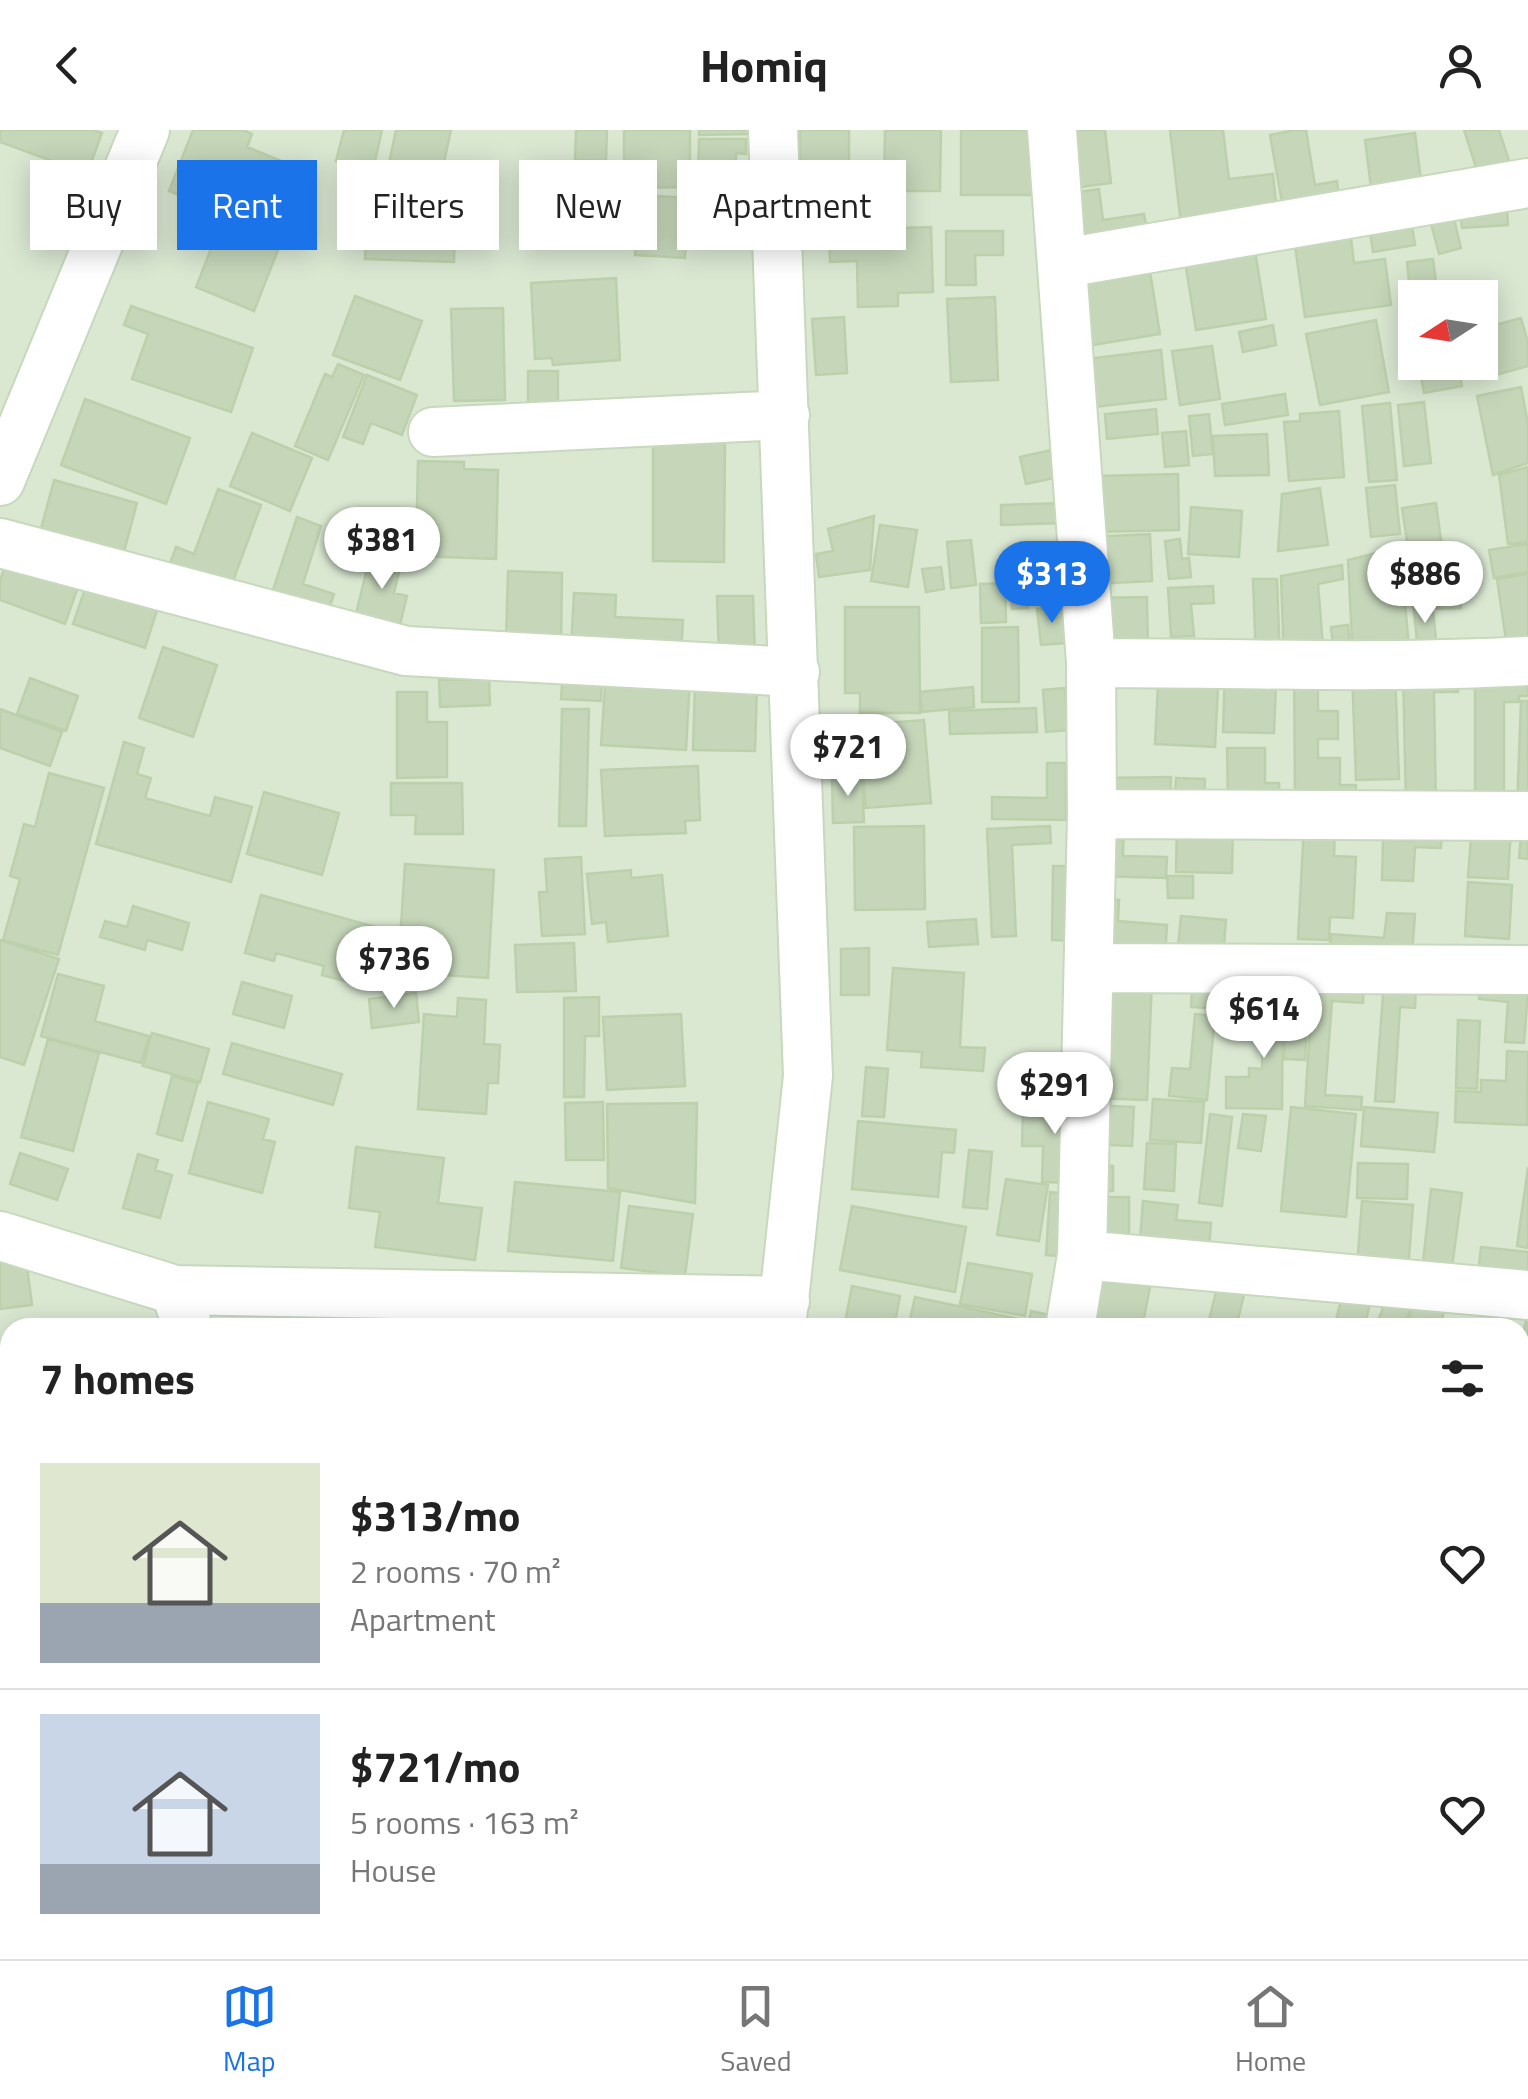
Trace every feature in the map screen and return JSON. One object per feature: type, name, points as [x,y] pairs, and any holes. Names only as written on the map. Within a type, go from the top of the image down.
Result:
[{"type":"street","points":[[0,481],[145,130]]},
{"type":"street","points":[[0,1236],[182,1309],[783,1314],[808,1076],[772,130]]},
{"type":"street","points":[[1052,130],[1091,663],[1092,814],[1082,1256],[1072,1318]]},
{"type":"street","points":[[1064,264],[1528,183]]},
{"type":"street","points":[[433,432],[785,415]]},
{"type":"street","points":[[0,543],[406,651],[795,672]]},
{"type":"street","points":[[1091,663],[1423,667],[1528,661]]},
{"type":"street","points":[[1092,814],[1528,816]]},
{"type":"street","points":[[1089,968],[1528,970]]},
{"type":"street","points":[[1082,1256],[1528,1294]]},
{"type":"shaded area","points":[[0,130],[1528,130],[1528,1318],[0,1318]]},
{"type":"building","points":[[0,130],[102,133],[92,160],[49,160],[0,142]]},
{"type":"building","points":[[193,130],[243,130],[252,134],[247,147],[279,160],[181,160]]},
{"type":"building","points":[[344,130],[382,130],[375,160],[336,161]]},
{"type":"building","points":[[396,130],[451,130],[444,160],[390,160]]},
{"type":"building","points":[[576,130],[607,130],[606,160],[575,160]]},
{"type":"building","points":[[624,130],[690,130],[690,160],[677,160],[677,187],[657,188],[657,160],[624,160]]},
{"type":"building","points":[[699,130],[752,130],[752,134],[699,135]]},
{"type":"building","points":[[800,130],[849,130],[849,160],[800,160]]},
{"type":"building","points":[[885,130],[941,130],[940,191],[906,191],[906,160],[885,160]]},
{"type":"building","points":[[961,130],[1032,130],[1032,195],[961,195]]},
{"type":"building","points":[[1067,130],[1105,130],[1111,183],[1073,188]]},
{"type":"building","points":[[1170,130],[1223,130],[1229,179],[1273,174],[1277,213],[1181,224]]},
{"type":"building","points":[[1306,130],[1315,185],[1337,181],[1340,204],[1284,214],[1270,135]]},
{"type":"building","points":[[1464,130],[1499,130],[1513,173],[1481,183]]},
{"type":"building","points":[[1415,133],[1422,188],[1372,195],[1365,140]]},
{"type":"building","points":[[699,139],[746,139],[746,154],[736,153],[736,160],[699,160]]},
{"type":"building","points":[[177,171],[177,194],[169,191]]},
{"type":"building","points":[[1099,189],[1103,220],[1144,214],[1148,236],[1078,245],[1072,193]]},
{"type":"building","points":[[657,196],[677,197],[677,250],[686,250],[685,258],[635,255],[635,250],[657,250]]},
{"type":"building","points":[[1507,204],[1508,225],[1462,228],[1460,207]]},
{"type":"building","points":[[1452,210],[1461,248],[1439,254],[1429,216]]},
{"type":"building","points":[[1410,213],[1415,245],[1373,252],[1368,219]]},
{"type":"building","points":[[931,227],[933,292],[898,293],[898,306],[858,307],[857,261],[830,262],[830,250],[906,250],[906,228]]},
{"type":"building","points":[[946,231],[1003,231],[1003,255],[975,255],[976,285],[946,285]]},
{"type":"building","points":[[1253,238],[1266,319],[1196,330],[1183,249]]},
{"type":"building","points":[[1351,238],[1354,263],[1385,259],[1391,305],[1305,317],[1295,246]]},
{"type":"building","points":[[211,250],[278,250],[254,311],[196,287]]},
{"type":"building","points":[[365,250],[454,250],[454,262],[365,259]]},
{"type":"building","points":[[1433,259],[1436,280],[1409,280],[1407,262]]},
{"type":"building","points":[[1149,265],[1160,334],[1081,347],[1070,278]]},
{"type":"building","points":[[616,278],[620,360],[553,365],[552,358],[535,359],[531,283]]},
{"type":"building","points":[[355,296],[422,321],[400,380],[333,355]]},
{"type":"building","points":[[995,297],[998,380],[951,382],[947,299]]},
{"type":"building","points":[[131,306],[253,348],[231,412],[132,379],[148,334],[124,325]]},
{"type":"building","points":[[503,308],[505,400],[454,401],[451,309]]},
{"type":"building","points":[[844,317],[847,373],[816,375],[812,319]]},
{"type":"building","points":[[1521,318],[1528,343],[1528,366],[1498,374],[1498,324]]},
{"type":"building","points":[[1376,320],[1389,392],[1320,405],[1306,334]]},
{"type":"building","points":[[1273,325],[1276,345],[1243,352],[1239,332]]},
{"type":"building","points":[[1212,346],[1220,399],[1180,405],[1172,351]]},
{"type":"building","points":[[1161,350],[1166,399],[1084,408],[1078,360]]},
{"type":"building","points":[[338,364],[364,375],[328,460],[295,446],[325,374],[332,377]]},
{"type":"building","points":[[528,371],[558,371],[558,411],[528,411]]},
{"type":"building","points":[[367,375],[417,395],[402,435],[371,423],[363,444],[343,437]]},
{"type":"building","points":[[1421,380],[1461,380],[1462,386],[1424,393]]},
{"type":"building","points":[[1521,387],[1528,424],[1528,463],[1493,475],[1477,396]]},
{"type":"building","points":[[1285,394],[1288,415],[1225,425],[1222,404]]},
{"type":"building","points":[[85,399],[190,438],[166,504],[61,465]]},
{"type":"building","points":[[1424,402],[1431,463],[1404,466],[1398,405]]},
{"type":"building","points":[[1390,403],[1397,480],[1369,482],[1362,406]]},
{"type":"building","points":[[1156,409],[1158,434],[1107,439],[1105,414]]},
{"type":"building","points":[[1339,411],[1344,477],[1289,481],[1284,422],[1300,421],[1300,414]]},
{"type":"building","points":[[1209,414],[1213,454],[1193,456],[1189,416]]},
{"type":"building","points":[[1186,431],[1189,465],[1165,467],[1162,433]]},
{"type":"building","points":[[252,433],[312,458],[290,511],[230,486]]},
{"type":"building","points":[[1267,434],[1269,475],[1215,476],[1213,436]]},
{"type":"building","points":[[653,441],[725,441],[724,562],[653,561]]},
{"type":"building","points":[[1056,449],[1063,476],[1026,484],[1020,457]]},
{"type":"building","points":[[418,461],[464,462],[464,469],[498,470],[496,559],[416,556]]},
{"type":"building","points":[[1528,467],[1528,542],[1508,544],[1499,475]]},
{"type":"building","points":[[1178,474],[1179,530],[1096,532],[1095,476]]},
{"type":"building","points":[[54,480],[137,503],[124,552],[41,529]]},
{"type":"building","points":[[1395,485],[1400,534],[1371,537],[1366,488]]},
{"type":"building","points":[[1320,488],[1328,545],[1278,551],[1282,494]]},
{"type":"building","points":[[218,489],[261,505],[229,592],[168,569],[176,547],[194,554]]},
{"type":"building","points":[[1063,503],[1064,523],[1001,525],[1001,505]]},
{"type":"building","points":[[1436,503],[1444,562],[1411,567],[1402,508]]},
{"type":"building","points":[[1191,507],[1242,511],[1239,557],[1188,554]]},
{"type":"building","points":[[874,516],[870,570],[819,577],[816,554],[833,551],[828,529]]},
{"type":"building","points":[[297,517],[321,526],[303,584],[334,594],[324,624],[268,605]]},
{"type":"building","points":[[880,525],[917,530],[908,587],[871,581]]},
{"type":"building","points":[[1150,534],[1152,581],[1092,584],[1090,537]]},
{"type":"building","points":[[375,536],[406,544],[394,593],[407,596],[396,641],[352,630]]},
{"type":"building","points":[[1180,539],[1182,559],[1189,558],[1191,577],[1169,579],[1165,541]]},
{"type":"building","points":[[971,540],[976,585],[951,588],[947,542]]},
{"type":"building","points":[[1528,544],[1528,572],[1494,578],[1489,550]]},
{"type":"building","points":[[1400,547],[1410,658],[1353,660],[1348,560]]},
{"type":"building","points":[[7,562],[78,587],[65,624],[0,600],[0,580]]},
{"type":"building","points":[[1342,565],[1343,579],[1318,584],[1324,658],[1284,660],[1281,576]]},
{"type":"building","points":[[1459,565],[1461,608],[1437,609],[1436,586],[1413,587],[1412,567]]},
{"type":"building","points":[[941,567],[944,589],[926,592],[922,569]]},
{"type":"building","points":[[508,571],[562,573],[561,644],[506,642]]},
{"type":"building","points":[[1528,574],[1528,651],[1508,654],[1497,579]]},
{"type":"building","points":[[1253,579],[1277,579],[1280,660],[1256,660]]},
{"type":"building","points":[[88,580],[159,604],[145,648],[73,624]]},
{"type":"building","points":[[1005,583],[1006,622],[981,623],[980,584]]},
{"type":"building","points":[[1213,586],[1214,603],[1191,604],[1194,636],[1171,637],[1168,588]]},
{"type":"building","points":[[1026,587],[1028,608],[1012,609],[1011,588]]},
{"type":"building","points":[[1431,591],[1438,660],[1419,661],[1412,592]]},
{"type":"building","points":[[574,593],[616,595],[615,617],[683,620],[681,654],[571,647]]},
{"type":"building","points":[[717,596],[753,596],[755,656],[719,656]]},
{"type":"building","points":[[1147,597],[1148,652],[1093,654],[1091,598]]},
{"type":"building","points":[[1062,606],[1066,643],[1041,645],[1037,609]]},
{"type":"building","points":[[845,607],[919,607],[920,713],[860,713],[860,693],[845,693]]},
{"type":"building","points":[[1348,625],[1351,660],[1335,662],[1331,627]]},
{"type":"building","points":[[1018,627],[1019,702],[982,702],[982,628]]},
{"type":"building","points":[[163,647],[217,665],[193,737],[139,718]]},
{"type":"building","points":[[1159,664],[1219,667],[1215,747],[1155,744]]},
{"type":"building","points":[[1294,665],[1318,687],[1318,711],[1338,711],[1338,739],[1318,739],[1318,758],[1340,758],[1340,785],[1356,785],[1356,804],[1295,804]]},
{"type":"building","points":[[1475,665],[1528,665],[1528,696],[1519,696],[1519,702],[1504,702],[1504,806],[1475,806]]},
{"type":"building","points":[[1225,667],[1276,683],[1274,733],[1223,732]]},
{"type":"building","points":[[1395,670],[1399,779],[1356,780],[1352,671]]},
{"type":"building","points":[[1403,671],[1457,671],[1458,692],[1434,692],[1436,806],[1406,807]]},
{"type":"building","points":[[563,672],[602,674],[601,701],[561,699]]},
{"type":"building","points":[[606,672],[690,677],[686,750],[601,745]]},
{"type":"building","points":[[30,678],[78,696],[66,731],[17,714]]},
{"type":"building","points":[[489,679],[490,705],[440,707],[439,680]]},
{"type":"building","points":[[695,686],[757,688],[755,751],[693,750]]},
{"type":"building","points":[[973,687],[974,707],[922,712],[920,692]]},
{"type":"building","points":[[1065,688],[1068,730],[1046,732],[1043,690]]},
{"type":"building","points":[[397,692],[427,692],[427,722],[447,722],[447,777],[397,778]]},
{"type":"building","points":[[1521,701],[1528,701],[1528,810],[1517,809]]},
{"type":"building","points":[[1036,708],[1037,732],[950,734],[949,711]]},
{"type":"building","points":[[0,709],[62,732],[50,766],[0,748]]},
{"type":"building","points":[[562,709],[589,709],[586,826],[559,826]]},
{"type":"building","points":[[924,720],[931,803],[866,808],[859,725]]},
{"type":"building","points":[[124,742],[144,748],[137,774],[151,778],[145,798],[210,816],[215,797],[252,807],[231,882],[96,844]]},
{"type":"building","points":[[1227,748],[1265,748],[1265,783],[1279,783],[1280,805],[1228,805]]},
{"type":"building","points":[[1047,763],[1066,763],[1066,820],[992,819],[992,797],[1047,798]]},
{"type":"building","points":[[698,766],[700,820],[685,821],[686,833],[605,836],[601,770]]},
{"type":"building","points":[[49,773],[104,788],[58,955],[3,940],[20,879],[10,876],[24,824],[35,827]]},
{"type":"building","points":[[862,775],[864,822],[833,823],[832,776]]},
{"type":"building","points":[[1171,777],[1170,802],[1098,803],[1098,778]]},
{"type":"building","points":[[1176,778],[1205,779],[1204,807],[1174,805]]},
{"type":"building","points":[[391,783],[462,783],[463,834],[415,834],[416,815],[391,815]]},
{"type":"building","points":[[264,792],[339,813],[322,875],[247,854]]},
{"type":"building","points":[[1099,819],[1124,819],[1123,856],[1167,857],[1166,878],[1098,876]]},
{"type":"building","points":[[1177,820],[1233,821],[1232,873],[1176,872]]},
{"type":"building","points":[[1414,820],[1442,821],[1441,848],[1415,847],[1413,881],[1382,880],[1383,840],[1413,841]]},
{"type":"building","points":[[1304,824],[1335,826],[1334,856],[1356,857],[1353,918],[1330,917],[1329,940],[1298,939]]},
{"type":"building","points":[[1472,825],[1511,828],[1508,879],[1468,877]]},
{"type":"building","points":[[1522,825],[1528,826],[1528,859],[1519,858]]},
{"type":"building","points":[[924,826],[925,909],[855,910],[854,827]]},
{"type":"building","points":[[1050,826],[1051,843],[1012,845],[1016,936],[992,937],[987,829]]},
{"type":"building","points":[[581,857],[585,934],[542,936],[539,892],[547,892],[545,859]]},
{"type":"building","points":[[405,864],[494,870],[488,978],[398,972]]},
{"type":"building","points":[[1053,866],[1083,866],[1082,941],[1052,940]]},
{"type":"building","points":[[631,870],[631,878],[662,875],[668,936],[608,942],[606,922],[592,924],[587,874]]},
{"type":"building","points":[[1167,876],[1193,876],[1193,898],[1168,898]]},
{"type":"building","points":[[1468,882],[1512,885],[1509,939],[1465,936]]},
{"type":"building","points":[[261,895],[383,929],[368,987],[322,975],[324,966],[276,953],[274,961],[245,953]]},
{"type":"building","points":[[1098,898],[1119,900],[1118,921],[1167,925],[1165,957],[1094,951]]},
{"type":"building","points":[[133,906],[189,923],[182,950],[147,940],[145,950],[100,937],[105,921],[127,927]]},
{"type":"building","points":[[1387,913],[1415,914],[1411,968],[1329,962],[1331,934],[1384,938]]},
{"type":"building","points":[[1181,916],[1226,920],[1223,959],[1177,956]]},
{"type":"building","points":[[976,919],[978,944],[929,947],[927,922]]},
{"type":"building","points":[[0,940],[59,959],[24,1065],[0,1057]]},
{"type":"building","points":[[574,943],[576,991],[517,992],[515,945]]},
{"type":"building","points":[[869,948],[869,995],[841,995],[841,949]]},
{"type":"building","points":[[893,968],[964,973],[960,1047],[985,1048],[983,1071],[921,1067],[922,1052],[887,1050]]},
{"type":"building","points":[[1193,971],[1243,974],[1241,1010],[1191,1007]]},
{"type":"building","points":[[58,974],[104,986],[95,1021],[149,1036],[141,1063],[41,1036]]},
{"type":"building","points":[[1283,976],[1282,1109],[1226,1108],[1226,1077],[1249,1077],[1249,1068],[1262,1069],[1263,992]]},
{"type":"building","points":[[1481,976],[1528,992],[1524,1043],[1505,1042],[1508,1002],[1479,999]]},
{"type":"building","points":[[1093,977],[1152,979],[1147,1100],[1089,1098]]},
{"type":"building","points":[[1313,978],[1364,981],[1363,1003],[1332,1001],[1325,1095],[1362,1097],[1361,1110],[1305,1106]]},
{"type":"building","points":[[242,982],[292,996],[284,1028],[233,1014]]},
{"type":"building","points":[[1384,982],[1416,984],[1415,1008],[1400,1007],[1394,1102],[1375,1101]]},
{"type":"building","points":[[416,993],[419,1022],[372,1028],[369,999]]},
{"type":"building","points":[[599,997],[599,1036],[585,1036],[584,1097],[564,1097],[564,998]]},
{"type":"building","points":[[458,998],[486,1000],[484,1044],[500,1045],[498,1083],[488,1083],[486,1114],[418,1109],[424,1014],[457,1017]]},
{"type":"building","points":[[681,1014],[685,1086],[607,1090],[603,1017]]},
{"type":"building","points":[[1195,1014],[1215,1016],[1207,1100],[1169,1096],[1172,1068],[1190,1069]]},
{"type":"building","points":[[1458,1020],[1480,1021],[1477,1089],[1456,1088]]},
{"type":"building","points":[[1286,1022],[1307,1023],[1305,1060],[1284,1059]]},
{"type":"building","points":[[152,1033],[209,1049],[200,1082],[143,1066]]},
{"type":"building","points":[[48,1039],[99,1053],[73,1151],[21,1137]]},
{"type":"building","points":[[232,1043],[342,1074],[333,1105],[223,1074]]},
{"type":"building","points":[[1507,1051],[1528,1052],[1527,1125],[1455,1122],[1456,1091],[1481,1092],[1481,1080],[1506,1081]]},
{"type":"building","points":[[866,1067],[888,1069],[884,1117],[862,1116]]},
{"type":"building","points":[[172,1076],[198,1083],[182,1141],[157,1134]]},
{"type":"building","points":[[1057,1092],[1079,1092],[1076,1183],[1042,1182],[1043,1146],[1022,1146],[1023,1106],[1057,1108]]},
{"type":"building","points":[[1153,1099],[1204,1102],[1201,1143],[1150,1140]]},
{"type":"building","points":[[208,1102],[269,1119],[263,1139],[275,1142],[262,1193],[189,1173]]},
{"type":"building","points":[[603,1102],[604,1160],[566,1160],[565,1103]]},
{"type":"building","points":[[697,1103],[695,1203],[608,1188],[607,1104]]},
{"type":"building","points":[[1089,1105],[1134,1107],[1132,1146],[1087,1144]]},
{"type":"building","points":[[1291,1107],[1356,1114],[1346,1217],[1281,1211]]},
{"type":"building","points":[[1364,1107],[1438,1113],[1434,1152],[1361,1146]]},
{"type":"building","points":[[1210,1114],[1232,1117],[1222,1206],[1199,1203]]},
{"type":"building","points":[[1243,1114],[1266,1116],[1261,1151],[1238,1148]]},
{"type":"building","points":[[858,1121],[956,1130],[954,1153],[942,1152],[938,1197],[852,1189]]},
{"type":"building","points":[[1147,1143],[1176,1144],[1174,1191],[1144,1189]]},
{"type":"building","points":[[356,1147],[444,1158],[438,1203],[482,1208],[475,1260],[375,1247],[380,1212],[349,1208]]},
{"type":"building","points":[[969,1150],[992,1152],[987,1209],[963,1207]]},
{"type":"building","points":[[20,1153],[68,1169],[57,1200],[10,1184]]},
{"type":"building","points":[[138,1154],[158,1160],[155,1170],[172,1175],[160,1218],[123,1208]]},
{"type":"building","points":[[1358,1163],[1408,1164],[1407,1199],[1357,1198]]},
{"type":"building","points":[[1087,1165],[1113,1166],[1113,1191],[1087,1191]]},
{"type":"building","points":[[1528,1167],[1528,1248],[1517,1246]]},
{"type":"building","points":[[1006,1179],[1048,1185],[1039,1241],[997,1235]]},
{"type":"building","points":[[515,1182],[620,1192],[613,1261],[508,1251]]},
{"type":"building","points":[[1431,1189],[1462,1193],[1451,1275],[1422,1271]]},
{"type":"building","points":[[1050,1192],[1078,1195],[1073,1257],[1046,1255]]},
{"type":"building","points":[[1087,1197],[1129,1197],[1129,1240],[1087,1239]]},
{"type":"building","points":[[1143,1201],[1178,1205],[1176,1220],[1211,1223],[1209,1248],[1140,1240]]},
{"type":"building","points":[[1362,1201],[1413,1205],[1408,1271],[1357,1267]]},
{"type":"building","points":[[629,1206],[693,1214],[685,1276],[621,1268]]},
{"type":"building","points":[[852,1206],[966,1227],[955,1292],[840,1270]]},
{"type":"building","points":[[1481,1247],[1528,1252],[1528,1289],[1477,1283]]},
{"type":"building","points":[[26,1259],[32,1305],[0,1309],[0,1262]]},
{"type":"building","points":[[1098,1261],[1153,1272],[1144,1318],[1088,1318]]},
{"type":"building","points":[[968,1263],[1032,1274],[1025,1316],[960,1304]]},
{"type":"building","points":[[1220,1276],[1247,1282],[1238,1318],[1210,1318]]},
{"type":"building","points":[[1345,1285],[1373,1292],[1366,1318],[1337,1318]]},
{"type":"building","points":[[852,1286],[900,1296],[896,1318],[846,1318]]},
{"type":"building","points":[[1388,1295],[1412,1304],[1407,1318],[1379,1318]]},
{"type":"building","points":[[915,1297],[1015,1318],[910,1318]]},
{"type":"building","points":[[1414,1300],[1445,1307],[1442,1318],[1410,1318]]},
{"type":"building","points":[[1031,1311],[1063,1318],[1030,1318]]}]
